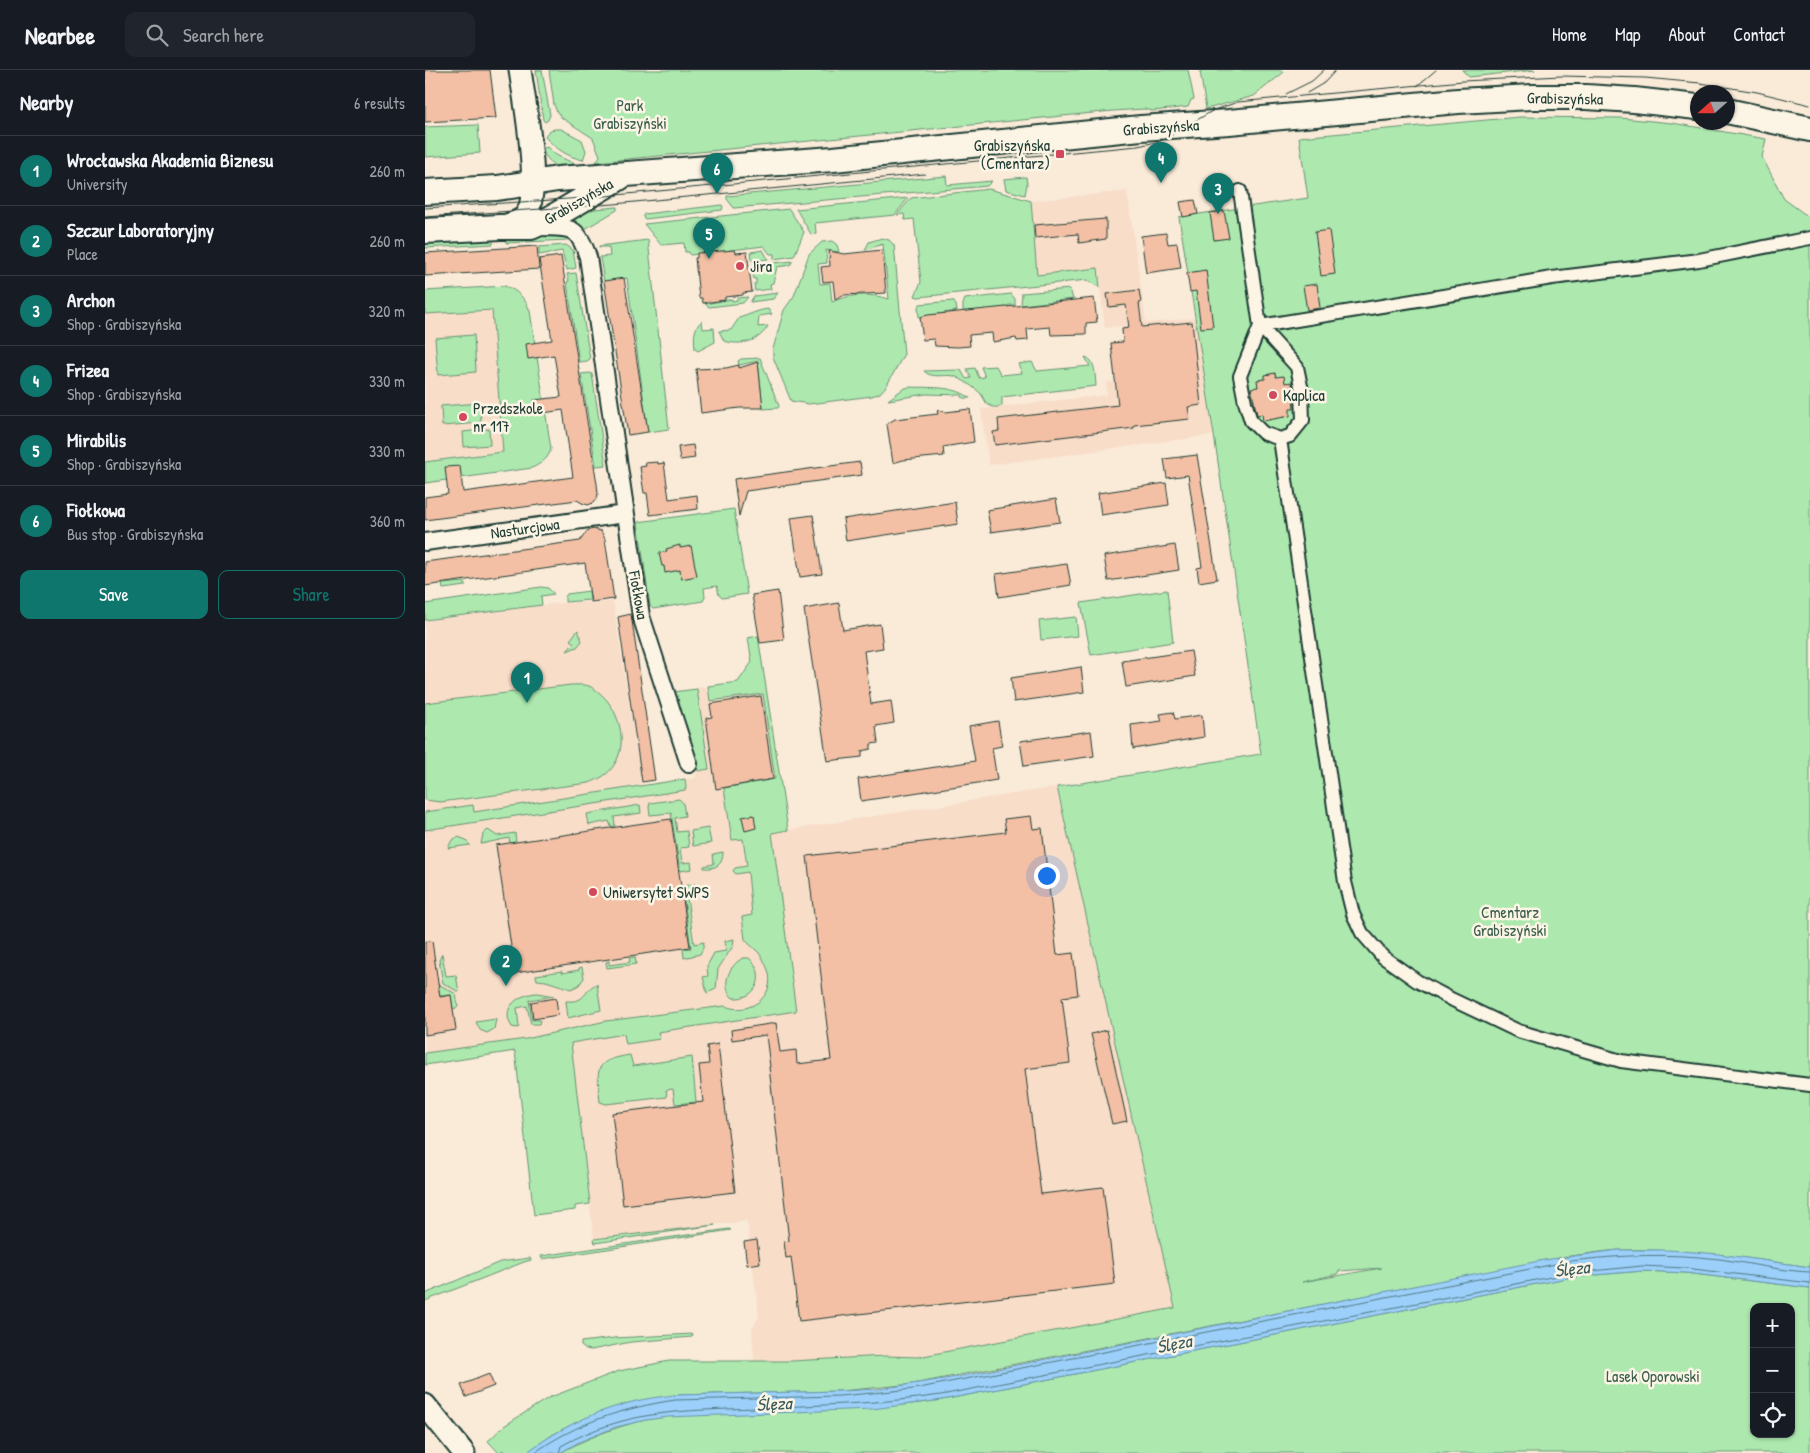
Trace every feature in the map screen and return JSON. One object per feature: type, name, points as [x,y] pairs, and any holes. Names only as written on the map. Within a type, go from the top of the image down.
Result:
[{"type":"main road","name":"Grabiszyńska","points":[[425,192],[497,188],[533,182],[833,158],[1141,128],[1229,122],[1467,100],[1532,96],[1586,97],[1690,106]]},
{"type":"main road","points":[[1735,113],[1810,129]]},
{"type":"main road","name":"Grabiszyńska","points":[[425,232],[531,227],[551,218],[625,174]]},
{"type":"street","points":[[520,70],[530,142],[533,182]]},
{"type":"street","name":"Grabiszyńska","points":[[500,227],[521,220],[525,216],[531,202],[533,182]]},
{"type":"street","points":[[1240,191],[1260,326],[1241,376],[1245,402],[1251,421],[1263,433],[1280,439],[1290,436],[1303,420],[1302,391],[1297,367],[1260,326]]},
{"type":"street","name":"Fiołkowa","points":[[531,227],[572,229],[585,246],[641,616],[689,764]]},
{"type":"street","points":[[1260,326],[1552,278],[1699,260],[1810,238]]},
{"type":"street","points":[[1280,439],[1345,882],[1353,914],[1362,933],[1383,957],[1417,981],[1518,1031],[1621,1061],[1810,1085]]},
{"type":"street","name":"Nasturcjowa","points":[[425,542],[625,514]]},
{"type":"street","points":[[425,1405],[464,1453]]},
{"type":"shaded area","points":[[1127,191],[1146,323],[1195,318],[1214,435],[989,465],[981,409],[1107,395],[1106,383],[1115,382],[1110,342],[1123,341],[1121,326],[1105,328],[1098,269],[1037,275],[1031,201]]},
{"type":"shaded area","name":"Przedszkole nr 117","points":[[492,310],[503,452],[425,462],[425,314]]},
{"type":"shaded area","points":[[613,601],[642,785],[695,778],[697,772],[708,769],[696,688],[765,679],[788,830],[1057,787],[1176,1308],[918,1357],[886,1356],[754,1361],[752,1329],[759,1316],[747,1221],[594,1239],[570,1043],[425,1065],[425,621],[559,603],[590,602],[590,604]]},
{"type":"green space","points":[[536,70],[542,70],[550,115],[545,122],[543,120]]},
{"type":"green space","name":"Park Grabiszyński","points":[[549,70],[1188,70],[1194,99],[1191,100],[1188,107],[1153,111],[1144,109],[1113,111],[596,162],[600,156],[593,138],[562,118],[557,112],[554,105]]},
{"type":"green space","points":[[1282,70],[1284,72],[1254,96],[1206,109],[1200,71]]},
{"type":"green space","points":[[1462,70],[1535,70],[1469,77]]},
{"type":"green space","name":"Cmentarz Grabiszyński","points":[[1520,117],[1621,118],[1672,123],[1690,126],[1690,130],[1713,130],[1766,139],[1762,157],[1784,199],[1810,218],[1810,1267],[1715,1254],[1668,1251],[1620,1250],[1570,1256],[913,1384],[840,1391],[675,1395],[625,1404],[577,1422],[552,1435],[526,1453],[506,1453],[503,1450],[499,1453],[488,1441],[504,1426],[548,1398],[619,1371],[669,1361],[791,1361],[886,1356],[918,1357],[1175,1308],[1057,787],[1261,754],[1214,435],[1179,217],[1308,198],[1299,137]],"holes":[[[1380,1268],[1302,1282],[1337,1274],[1339,1271]]]},
{"type":"green space","points":[[478,125],[480,153],[425,157],[425,127]]},
{"type":"green space","points":[[561,129],[582,140],[586,151],[583,160],[572,157],[562,151],[545,137],[549,131]]},
{"type":"green space","points":[[547,147],[556,155],[579,166],[562,171],[546,156],[542,149]]},
{"type":"green space","points":[[946,176],[947,185],[992,181],[987,186],[734,208],[727,199],[727,196]]},
{"type":"green space","points":[[1026,177],[1025,195],[1006,190],[1004,179]]},
{"type":"green space","points":[[989,189],[1031,201],[1037,275],[1098,268],[1100,288],[1088,280],[915,296],[921,282],[914,219],[905,220],[904,214],[897,215],[911,198]]},
{"type":"green space","points":[[908,198],[895,215],[815,223],[816,233],[811,234],[796,209]]},
{"type":"green space","points":[[722,205],[722,210],[645,219],[643,217],[644,214]]},
{"type":"green space","points":[[617,207],[617,210],[583,230],[561,217],[573,211]]},
{"type":"green space","points":[[789,209],[804,232],[794,256],[774,259],[774,254],[770,254],[764,246],[690,255],[689,252],[685,252],[684,243],[661,245],[644,224]]},
{"type":"green space","points":[[559,232],[573,237],[567,240],[506,243],[506,235]]},
{"type":"green space","points":[[493,237],[493,244],[425,248],[425,241]]},
{"type":"green space","points":[[882,238],[889,240],[894,245],[904,354],[887,385],[880,393],[872,396],[809,404],[791,401],[773,357],[773,349],[784,310],[794,296],[809,254],[822,242],[832,241],[837,245],[839,252],[826,250],[827,263],[818,264],[820,284],[830,283],[832,302],[860,295],[889,299],[883,244],[865,250],[869,242]]},
{"type":"green space","points":[[648,240],[669,429],[648,432],[627,278],[604,281],[600,257],[610,256],[609,247],[599,246]]},
{"type":"green space","points":[[566,245],[573,250],[576,268],[567,270],[562,251],[539,255],[539,247]]},
{"type":"green space","points":[[763,250],[768,259],[752,261],[751,252]]},
{"type":"green space","points":[[793,261],[790,265],[777,267],[773,283],[770,284],[771,289],[755,291],[754,284],[756,284],[756,279],[754,279],[753,275],[755,274],[753,265]]},
{"type":"green space","points":[[576,273],[590,359],[579,362],[567,282],[569,281],[567,274]]},
{"type":"green space","points":[[505,286],[521,296],[530,311],[550,452],[544,460],[532,468],[425,483],[425,462],[503,452],[492,310],[425,314],[425,291]]},
{"type":"green space","points":[[1070,289],[1073,299],[1021,305],[1022,293]]},
{"type":"green space","points":[[778,293],[773,299],[750,302],[754,296]]},
{"type":"green space","points":[[1011,294],[1015,299],[1015,305],[971,312],[963,311],[965,299]]},
{"type":"green space","points":[[748,297],[743,303],[709,307],[703,302],[710,301],[710,303],[732,299],[732,301],[737,300],[737,298]]},
{"type":"green space","points":[[953,301],[957,311],[919,317],[918,307],[920,304]]},
{"type":"green space","points":[[768,309],[772,314],[759,316],[758,327],[768,326],[760,336],[743,343],[724,341],[719,331],[731,330],[739,318]]},
{"type":"green space","points":[[702,321],[703,329],[714,328],[715,342],[698,351],[695,349],[694,341],[697,327]]},
{"type":"green space","points":[[474,335],[476,372],[438,375],[435,338]]},
{"type":"green space","points":[[1085,357],[1089,358],[1093,365],[1096,386],[1002,397],[1002,406],[997,407],[987,404],[979,392],[957,377],[930,375],[924,371],[961,370],[966,379],[971,378],[967,369],[975,368],[979,378],[985,377],[981,367],[996,366],[1001,375],[1022,373],[1018,364],[1032,362],[1037,371],[1090,366]]},
{"type":"green space","points":[[760,358],[779,406],[778,408],[763,409],[758,361],[739,365],[738,361],[741,359]]},
{"type":"green space","points":[[581,374],[592,374],[606,465],[596,466]]},
{"type":"green space","points":[[909,387],[948,389],[970,398],[963,398],[962,395],[926,394],[888,400]]},
{"type":"green space","points":[[480,403],[481,423],[442,426],[441,406]]},
{"type":"green space","points":[[489,429],[490,445],[464,447],[463,432]]},
{"type":"green space","points":[[734,509],[747,594],[722,598],[719,595],[717,586],[704,588],[705,597],[703,601],[653,609],[650,606],[638,522]]},
{"type":"green space","points":[[465,582],[465,586],[443,589],[442,584]]},
{"type":"green space","points":[[541,587],[548,588],[554,594],[541,596],[542,605],[425,620],[425,604]]},
{"type":"green space","points":[[1167,590],[1173,642],[1091,655],[1081,603]]},
{"type":"green space","points":[[589,591],[590,600],[565,602],[567,594]]},
{"type":"green space","points":[[1076,617],[1078,636],[1041,640],[1039,621]]},
{"type":"green space","points":[[578,630],[582,641],[577,647],[567,651],[574,643],[570,640]]},
{"type":"green space","points":[[758,636],[788,830],[772,833],[796,1011],[658,1032],[660,1039],[626,1044],[624,1034],[571,1043],[590,1204],[575,1206],[575,1210],[534,1215],[515,1051],[425,1065],[425,1053],[526,1039],[606,1021],[725,1006],[743,1008],[759,1002],[764,996],[770,980],[768,970],[760,954],[745,939],[742,917],[752,915],[748,872],[736,874],[733,871],[735,868],[747,866],[743,839],[732,840],[724,788],[775,779],[763,694],[710,701],[708,686],[738,682],[752,662],[748,638]]},
{"type":"green space","points":[[571,685],[589,686],[608,701],[614,711],[621,733],[621,744],[619,755],[614,765],[606,774],[589,783],[440,802],[425,800],[425,703]]},
{"type":"green space","points":[[697,689],[709,769],[698,771],[673,692]]},
{"type":"green space","points":[[685,779],[685,790],[425,830],[425,812],[473,805],[474,812]]},
{"type":"green space","points":[[679,799],[683,803],[685,816],[675,818],[677,832],[687,831],[689,847],[680,848],[682,863],[691,862],[692,869],[680,871],[671,813],[650,815],[649,807],[650,803]]},
{"type":"green space","points":[[640,805],[641,813],[614,817],[615,826],[611,827],[609,821],[589,825],[587,814]]},
{"type":"green space","points":[[708,828],[711,843],[693,846],[691,831]]},
{"type":"green space","points":[[488,830],[497,836],[515,833],[516,842],[510,843],[509,838],[481,844],[483,834]]},
{"type":"green space","points":[[458,837],[464,839],[470,845],[448,848],[452,840]]},
{"type":"green space","points":[[723,852],[722,860],[718,865],[712,868],[704,868],[704,866],[714,864],[713,854]]},
{"type":"green space","points":[[695,884],[696,890],[686,892],[694,944],[704,942],[700,954],[684,958],[683,949],[691,948],[682,886]]},
{"type":"green space","points":[[734,939],[733,946],[718,969],[716,989],[707,993],[703,977],[708,976],[707,966],[714,953],[726,951],[725,941]]},
{"type":"green space","points":[[442,954],[446,976],[456,975],[459,992],[443,983],[439,960]]},
{"type":"green space","points":[[635,957],[636,964],[607,968],[606,962],[609,961],[609,965],[630,962],[629,958]]},
{"type":"green space","points":[[743,958],[749,958],[755,964],[758,971],[757,984],[749,995],[733,998],[727,988],[728,976],[738,961]]},
{"type":"green space","points":[[582,967],[584,978],[579,985],[571,989],[537,980],[536,975],[562,971],[562,973],[579,970]]},
{"type":"green space","points":[[438,984],[456,994],[458,1007],[453,1009],[451,995],[440,996]]},
{"type":"green space","points":[[597,984],[601,1010],[568,1018],[566,1001],[582,998],[589,989]]},
{"type":"green space","points":[[537,993],[554,996],[529,1000],[532,1020],[540,1020],[539,1024],[531,1024],[527,1006],[517,1008],[519,1027],[512,1027],[508,1013],[513,1003],[524,996]]},
{"type":"green space","points":[[496,1019],[494,1029],[487,1033],[480,1030],[476,1022]]},
{"type":"green space","points":[[630,1055],[633,1066],[692,1057],[696,1102],[675,1104],[673,1089],[666,1090],[667,1097],[606,1104],[600,1102],[598,1074],[600,1068],[609,1060]]},
{"type":"green space","points":[[715,1225],[595,1243],[594,1239]]},
{"type":"green space","points":[[731,1230],[542,1259],[541,1256]]},
{"type":"green space","points":[[530,1258],[531,1260],[425,1301],[425,1294],[500,1262]]},
{"type":"green space","name":"Lasek Oporowski","points":[[1643,1271],[1685,1273],[1810,1288],[1810,1453],[560,1453],[580,1442],[612,1430],[659,1417],[853,1409],[942,1400],[1572,1277]]},
{"type":"green space","points":[[693,1334],[692,1337],[631,1342],[591,1350],[581,1346],[581,1342],[614,1338]]},
{"type":"water","name":"Ślęza","points":[[1618,1250],[1669,1250],[1719,1254],[1810,1267],[1810,1288],[1685,1273],[1643,1271],[1572,1277],[942,1400],[872,1409],[668,1417],[616,1427],[579,1442],[560,1453],[526,1453],[561,1430],[586,1418],[643,1399],[675,1395],[879,1389],[957,1377],[1544,1260]]},
{"type":"building","points":[[425,70],[490,70],[496,118],[425,122]]},
{"type":"building","points":[[1195,200],[1198,214],[1183,217],[1180,202]]},
{"type":"building","points":[[1224,211],[1229,238],[1214,240],[1210,213]]},
{"type":"building","points":[[1106,219],[1106,239],[1079,243],[1078,234],[1035,238],[1034,225]]},
{"type":"building","points":[[1329,230],[1335,274],[1321,276],[1315,232]]},
{"type":"building","points":[[1166,233],[1168,244],[1177,243],[1181,268],[1146,273],[1141,236]]},
{"type":"building","points":[[537,246],[539,269],[425,276],[425,253]]},
{"type":"building","points":[[735,250],[736,253],[747,252],[752,292],[725,297],[725,300],[703,303],[702,298],[699,298],[695,258],[697,258],[697,253]]},
{"type":"building","points":[[882,250],[886,293],[843,295],[835,299],[833,281],[823,282],[821,267],[830,266],[829,251],[844,254]]},
{"type":"building","points":[[561,256],[597,484],[597,498],[588,505],[577,500],[425,520],[425,497],[448,494],[445,467],[460,466],[463,492],[573,477],[563,410],[537,414],[534,400],[561,397],[554,355],[528,359],[526,344],[552,340],[539,259]]},
{"type":"building","points":[[1206,270],[1213,327],[1201,328],[1196,291],[1190,292],[1187,273]]},
{"type":"building","points":[[624,278],[648,432],[628,435],[604,281]]},
{"type":"building","points":[[1317,284],[1320,308],[1307,310],[1303,286]]},
{"type":"building","points":[[1139,290],[1142,327],[1192,322],[1201,405],[1188,407],[1190,419],[1134,425],[1134,428],[995,445],[993,432],[999,431],[998,419],[1118,405],[1111,343],[1123,342],[1122,329],[1129,328],[1126,305],[1109,307],[1107,294]]},
{"type":"building","points":[[1094,298],[1097,322],[1086,323],[1086,334],[1051,335],[1050,327],[1027,329],[1028,340],[1017,341],[1016,338],[993,342],[992,333],[969,335],[970,346],[935,346],[934,339],[923,340],[920,317],[928,315]]},
{"type":"building","points":[[758,362],[763,408],[739,408],[701,413],[696,369],[726,368],[739,365],[739,368]]},
{"type":"building","name":"Kaplica","points":[[1275,373],[1276,377],[1284,376],[1285,383],[1292,382],[1294,409],[1290,409],[1290,416],[1263,421],[1262,414],[1257,415],[1251,388],[1258,387],[1257,380],[1265,379],[1265,375]]},
{"type":"building","points":[[970,409],[974,442],[943,447],[944,456],[903,460],[893,463],[887,424],[895,419],[938,414],[937,410],[946,412]]},
{"type":"building","points":[[693,445],[695,458],[680,460],[678,447]]},
{"type":"building","points":[[1197,455],[1217,579],[1199,582],[1197,568],[1202,567],[1188,475],[1167,478],[1164,459]]},
{"type":"building","points":[[658,462],[658,464],[664,463],[669,499],[697,495],[698,509],[650,515],[647,493],[644,493],[640,467],[646,466],[645,463]]},
{"type":"building","points":[[860,462],[862,475],[746,491],[739,516],[734,479]]},
{"type":"building","points":[[1166,483],[1169,505],[1101,515],[1098,493]]},
{"type":"building","points":[[1056,499],[1060,522],[991,532],[987,510]]},
{"type":"building","points":[[955,502],[958,524],[846,541],[843,519]]},
{"type":"building","points":[[813,515],[822,574],[800,577],[791,518]]},
{"type":"building","points":[[593,529],[601,531],[605,539],[614,599],[591,602],[585,563],[425,586],[425,562],[580,541],[587,531]]},
{"type":"building","points":[[680,545],[680,548],[691,546],[697,576],[681,579],[680,570],[665,573],[659,553]]},
{"type":"building","points":[[1175,545],[1179,570],[1108,581],[1104,556]]},
{"type":"building","points":[[1067,564],[1071,585],[999,597],[996,574]]},
{"type":"building","points":[[778,591],[784,640],[760,643],[752,595]]},
{"type":"building","points":[[839,603],[843,630],[880,624],[883,648],[864,651],[871,704],[891,701],[894,723],[876,726],[878,743],[871,744],[871,749],[862,751],[862,757],[827,761],[804,609]]},
{"type":"building","points":[[631,614],[655,780],[642,782],[618,617]]},
{"type":"building","points":[[1191,651],[1195,676],[1126,687],[1122,661]]},
{"type":"building","points":[[1081,667],[1084,692],[1014,702],[1011,678]]},
{"type":"building","points":[[761,696],[773,779],[716,789],[706,718],[712,717],[710,704]]},
{"type":"building","points":[[1173,712],[1175,719],[1202,715],[1204,737],[1133,749],[1131,725],[1162,721],[1160,714]]},
{"type":"building","points":[[998,721],[1002,746],[992,748],[997,780],[861,801],[858,779],[975,761],[969,726]]},
{"type":"building","points":[[1091,731],[1094,756],[1024,766],[1020,741]]},
{"type":"building","points":[[754,815],[756,828],[745,831],[742,817]]},
{"type":"building","points":[[1031,816],[1033,829],[1042,828],[1057,955],[1073,953],[1078,995],[1062,997],[1070,1063],[1025,1069],[1041,1194],[1103,1187],[1115,1284],[799,1321],[791,1257],[786,1258],[784,1242],[789,1241],[766,1035],[732,1040],[731,1030],[776,1023],[780,1052],[796,1050],[797,1064],[831,1060],[807,856],[1006,832],[1004,819]]},
{"type":"building","name":"Uniwersytet SWPS","points":[[671,819],[690,947],[515,973],[496,845]]},
{"type":"building","points":[[432,941],[440,997],[451,995],[456,1030],[425,1035],[425,942]]},
{"type":"building","points":[[556,998],[558,1015],[533,1019],[531,1002]]},
{"type":"building","points":[[1107,1030],[1127,1121],[1112,1124],[1091,1034]]},
{"type":"building","points":[[718,1044],[735,1192],[623,1205],[612,1113],[703,1102],[699,1065],[709,1064],[707,1046]]},
{"type":"building","points":[[757,1240],[760,1263],[747,1265],[744,1242]]},
{"type":"building","points":[[489,1374],[494,1386],[466,1397],[461,1385]]},
{"type":"tram line","points":[[1286,94],[1312,81],[1324,70]]},
{"type":"tram line","points":[[1307,93],[1324,83],[1336,70]]},
{"type":"tram line","points":[[1417,86],[1436,70]]},
{"type":"tram line","points":[[425,208],[584,198],[1138,146],[1161,141],[1214,110],[1238,102],[1463,81],[1561,76],[1645,78],[1700,83],[1757,92],[1810,105]]},
{"type":"tram line","points":[[425,217],[614,204],[925,174]]},
{"type":"place","name":"Grabiszyńska (Cmentarz)","points":[[1060,154]]},
{"type":"place","name":"Frizea","points":[[1161,183]]},
{"type":"place","name":"Fiołkowa","points":[[717,194]]},
{"type":"place","name":"Archon","points":[[1218,214]]},
{"type":"place","name":"Mirabilis","points":[[709,259]]},
{"type":"place","name":"Jira","points":[[740,266]]},
{"type":"place","name":"Kaplica","points":[[1273,395]]},
{"type":"place","name":"Przedszkole nr 117","points":[[463,417]]},
{"type":"place","name":"Wrocławska Akademia Biznesu","points":[[527,703]]},
{"type":"place","name":"Uniwersytet SWPS","points":[[593,892]]},
{"type":"place","name":"Szczur Laboratoryjny","points":[[506,986]]}]
